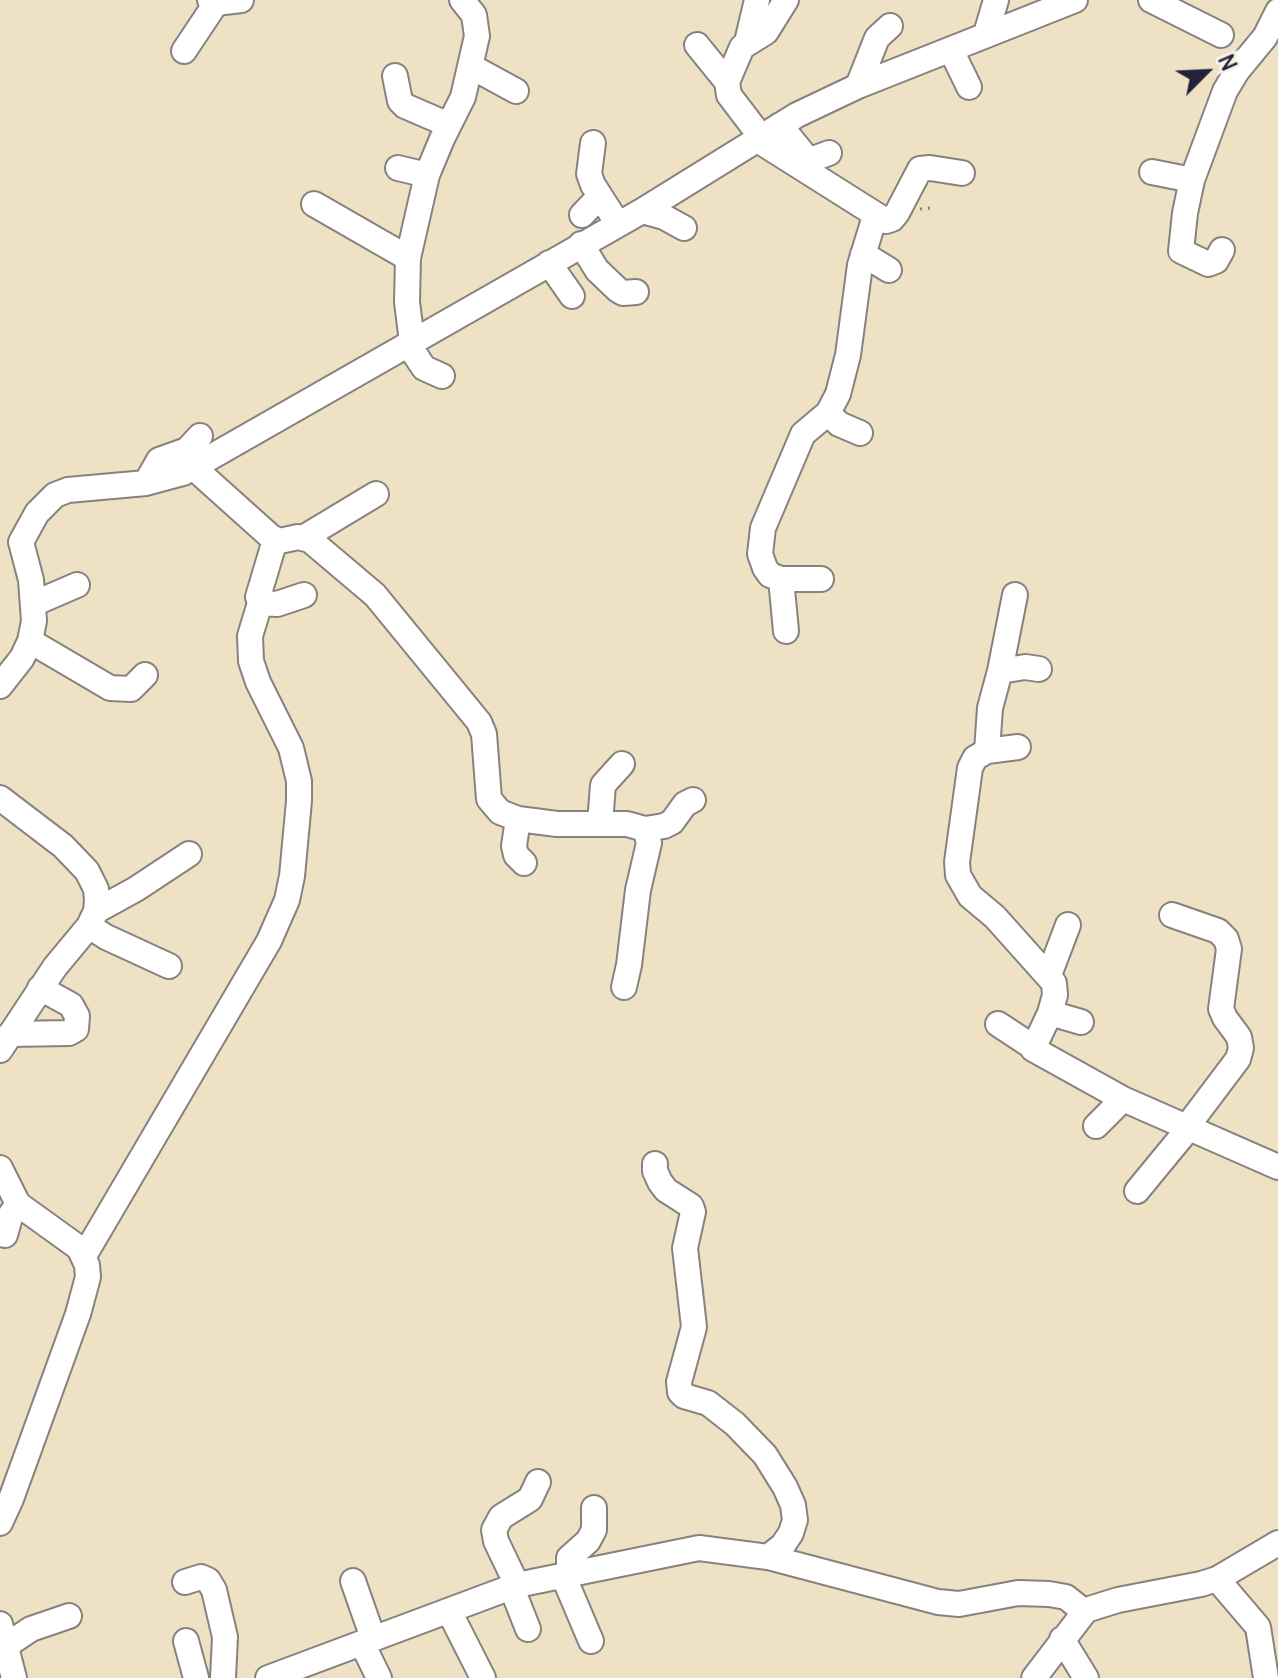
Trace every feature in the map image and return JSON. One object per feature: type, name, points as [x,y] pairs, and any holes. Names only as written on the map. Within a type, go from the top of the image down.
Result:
[{"type":"street","points":[[184,51],[213,2],[241,0]]},
{"type":"street","points":[[747,42],[757,0]]},
{"type":"street","points":[[727,82],[742,47],[766,32],[786,0]]},
{"type":"street","points":[[986,34],[996,0]]},
{"type":"street","points":[[0,686],[34,621],[31,580],[11,540],[60,492],[168,479],[193,467],[642,211],[766,134],[858,86],[1075,0]]},
{"type":"street","points":[[1151,0],[1221,35]]},
{"type":"street","points":[[442,376],[424,368],[410,343],[408,258],[427,175],[463,97],[472,67],[477,36],[472,5]]},
{"type":"street","points":[[1222,250],[1216,261],[1208,264],[1181,251],[1192,180],[1225,91],[1265,37],[1278,11]]},
{"type":"street","points":[[858,86],[877,38],[890,26]]},
{"type":"street","points":[[697,45],[727,82],[729,95],[766,134],[875,216],[886,221],[892,219],[920,169],[962,173]]},
{"type":"street","points":[[951,50],[969,87]]},
{"type":"street","points":[[472,67],[516,91]]},
{"type":"street","points":[[395,76],[400,101],[405,106],[449,125]]},
{"type":"street","points":[[766,134],[813,159],[829,153]]},
{"type":"street","points":[[593,143],[589,174],[618,224]]},
{"type":"street","points":[[398,168],[427,175]]},
{"type":"street","points":[[1152,172],[1192,180]]},
{"type":"street","points":[[582,215],[600,196]]},
{"type":"street","points":[[314,204],[408,258]]},
{"type":"street","points":[[642,211],[664,217],[684,228]]},
{"type":"street","points":[[821,579],[781,579],[770,575],[760,554],[763,528],[803,434],[828,413],[838,394],[848,355],[863,254],[875,216]]},
{"type":"street","points":[[581,244],[597,270],[618,290],[623,293],[636,292]]},
{"type":"street","points":[[863,254],[889,270]]},
{"type":"street","points":[[549,263],[572,296]]},
{"type":"street","points":[[828,413],[839,424],[860,433]]},
{"type":"street","points":[[146,483],[159,460],[187,450],[200,436]]},
{"type":"street","points":[[193,467],[275,540],[310,540],[375,595],[479,722],[484,734],[489,799],[500,812],[518,819],[557,824],[638,825],[645,829],[672,822],[685,804],[693,800]]},
{"type":"street","points":[[303,538],[376,494]]},
{"type":"street","points":[[84,1256],[269,941],[287,900],[292,876],[299,781],[288,740],[258,682],[251,661],[250,636],[275,540]]},
{"type":"street","points":[[781,579],[786,631]]},
{"type":"street","points":[[33,604],[77,585]]},
{"type":"street","points":[[260,603],[277,604],[304,595]]},
{"type":"street","points":[[987,751],[990,708],[1015,595]]},
{"type":"street","points":[[17,651],[110,688],[131,689],[145,675]]},
{"type":"street","points":[[1000,671],[1025,667],[1039,669]]},
{"type":"street","points":[[1018,747],[987,751],[975,758],[970,768],[957,862],[958,875],[970,896],[995,917],[1049,975],[1056,989],[1050,1013],[1033,1047]]},
{"type":"street","points":[[600,823],[603,785],[622,764]]},
{"type":"street","points":[[0,798],[63,846],[87,871],[96,889],[92,918],[106,937],[169,966]]},
{"type":"street","points":[[518,819],[514,846],[516,855],[524,863]]},
{"type":"street","points":[[624,987],[638,890],[649,843],[645,829]]},
{"type":"street","points":[[5,1042],[92,918],[189,854]]},
{"type":"street","points":[[1137,1191],[1238,1059],[1241,1048],[1239,1037],[1221,1009],[1229,949],[1226,939],[1218,931],[1172,915]]},
{"type":"street","points":[[1049,975],[1068,925]]},
{"type":"street","points":[[5,1042],[69,1033],[76,1029],[77,1016],[71,1005],[40,988]]},
{"type":"street","points":[[1050,1013],[1081,1022]]},
{"type":"street","points":[[998,1024],[1033,1047],[1036,1053],[1123,1099],[1278,1167]]},
{"type":"street","points":[[1096,1126],[1123,1099]]},
{"type":"street","points":[[655,1164],[655,1171],[666,1190],[691,1206],[693,1212],[685,1248],[694,1327],[679,1382],[680,1392],[708,1403],[735,1424],[765,1455],[785,1487],[793,1505],[795,1520],[783,1545],[768,1557]]},
{"type":"street","points":[[0,1168],[18,1204],[79,1248],[84,1256],[88,1277],[78,1314],[0,1523]]},
{"type":"street","points":[[5,1235],[11,1214],[18,1204]]},
{"type":"street","points":[[528,1629],[496,1541],[495,1525],[501,1517],[530,1499],[538,1482]]},
{"type":"street","points":[[591,1641],[566,1575],[569,1558],[588,1541],[594,1530],[594,1508]]},
{"type":"street","points":[[268,1678],[319,1669],[368,1640],[514,1586],[699,1548],[768,1557],[938,1602],[959,1604],[1018,1593],[1049,1594],[1079,1605],[1201,1584],[1217,1579],[1278,1543]]},
{"type":"street","points":[[185,1582],[201,1577],[208,1580],[214,1590],[225,1637],[223,1678]]},
{"type":"street","points":[[1217,1579],[1255,1621],[1269,1663]]},
{"type":"street","points":[[353,1581],[379,1678]]},
{"type":"street","points":[[1034,1678],[1062,1639],[1079,1605],[1125,1584]]},
{"type":"street","points":[[449,1611],[483,1678]]},
{"type":"street","points":[[14,1678],[2,1636],[69,1616]]},
{"type":"street","points":[[1062,1639],[1086,1678]]},
{"type":"street","points":[[186,1641],[196,1678]]}]
